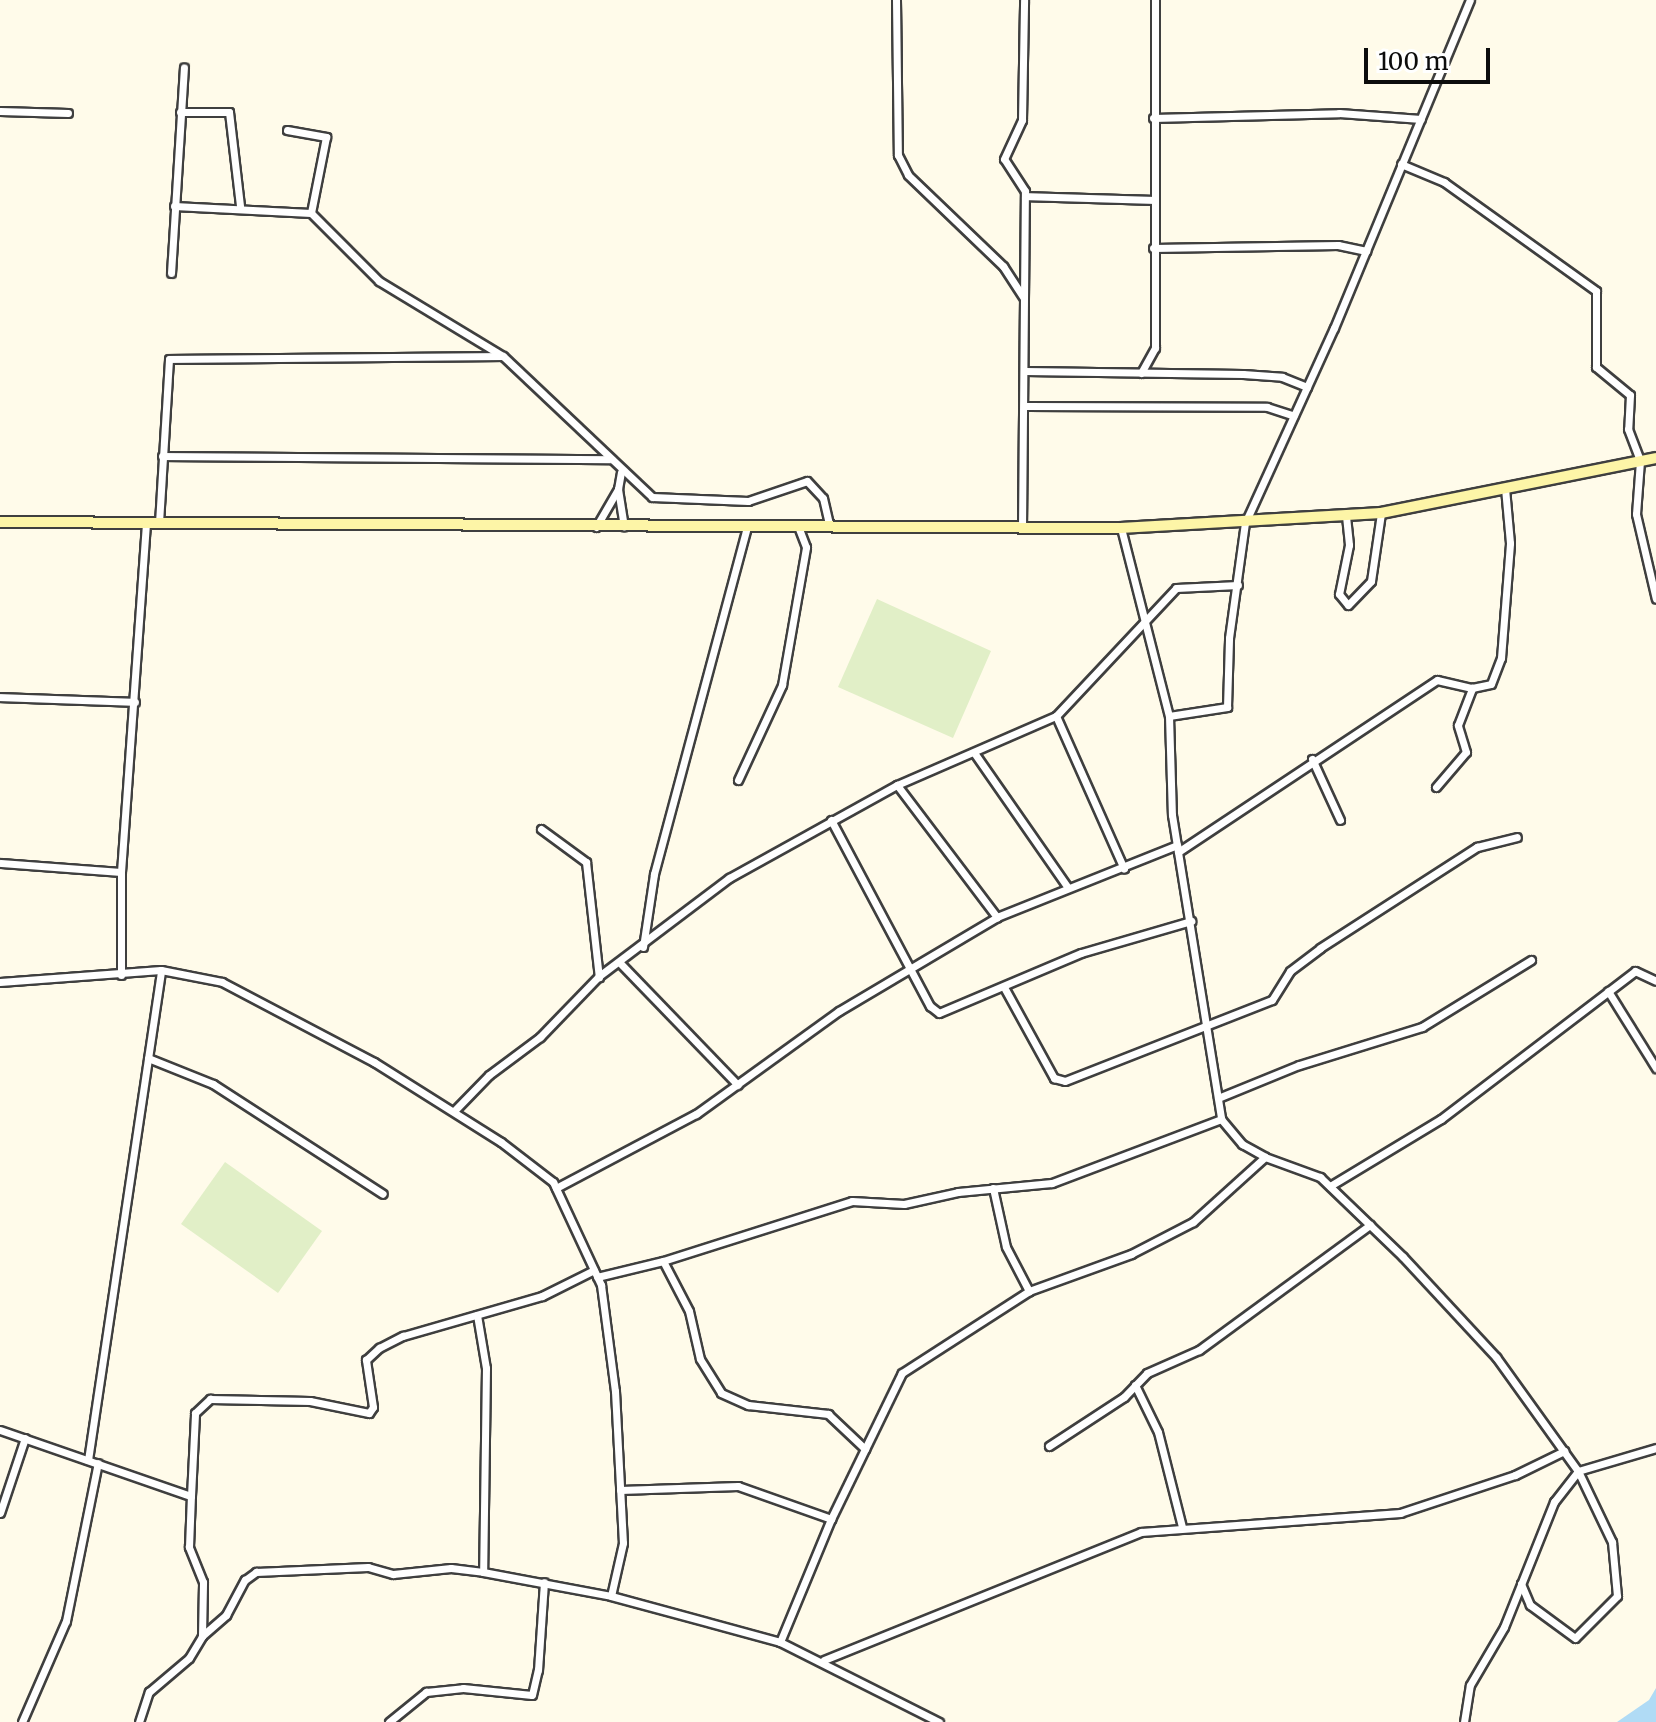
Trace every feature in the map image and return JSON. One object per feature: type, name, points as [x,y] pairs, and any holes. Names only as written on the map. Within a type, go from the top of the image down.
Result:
[{"type":"street","points":[[896,0],[898,155],[908,175],[1003,266],[1024,299]]},
{"type":"street","points":[[1022,528],[1025,196],[1022,182],[1004,159],[1022,120],[1024,0]]},
{"type":"street","points":[[1141,373],[1155,348],[1152,200],[1155,0]]},
{"type":"street","points":[[1169,716],[1227,707],[1245,523],[1366,251],[1470,0]]},
{"type":"street","points":[[171,273],[184,67]]},
{"type":"street","points":[[0,111],[68,113]]},
{"type":"street","points":[[180,112],[229,112],[240,206]]},
{"type":"street","points":[[1153,118],[1339,113],[1421,119]]},
{"type":"street","points":[[287,130],[326,137],[311,213]]},
{"type":"street","points":[[1401,164],[1444,182],[1596,291],[1596,367],[1630,395],[1628,429],[1640,461],[1636,514],[1656,599]]},
{"type":"street","points":[[1025,196],[1152,200]]},
{"type":"street","points":[[174,206],[240,206],[311,213],[402,299],[480,338],[503,356],[621,472],[656,498],[748,501],[807,481],[823,498],[829,525]]},
{"type":"street","points":[[1153,248],[1338,245],[1366,251]]},
{"type":"street","points":[[159,523],[169,359],[503,356]]},
{"type":"street","points":[[1025,371],[1269,375],[1307,387]]},
{"type":"street","points":[[1025,406],[1267,407],[1294,416]]},
{"type":"street","points":[[162,456],[609,459]]},
{"type":"street","points":[[0,522],[625,529],[829,525],[1121,528],[1381,513],[1656,458]]},
{"type":"street","points":[[621,472],[618,489],[625,529]]},
{"type":"street","points":[[556,1188],[696,1114],[839,1011],[997,917],[1177,848],[1437,680],[1472,688],[1491,684],[1501,658],[1510,543],[1505,488]]},
{"type":"street","points":[[595,528],[618,489]]},
{"type":"street","points":[[1346,516],[1349,545],[1339,594],[1348,605],[1371,581],[1381,513]]},
{"type":"street","points":[[121,975],[121,872],[146,523]]},
{"type":"street","points":[[643,947],[654,874],[747,526]]},
{"type":"street","points":[[738,780],[782,685],[806,547],[798,526]]},
{"type":"street","points":[[1121,528],[1169,716],[1177,848],[1210,1024],[1221,1119],[1242,1144],[1265,1157],[1307,1170],[1330,1186],[1370,1225],[1496,1357],[1578,1471],[1612,1542],[1617,1596],[1575,1638],[1530,1605],[1521,1584]]},
{"type":"street","points":[[454,1111],[489,1075],[540,1037],[599,977],[621,964],[729,878],[897,785],[975,754],[1056,716],[1176,588],[1238,585]]},
{"type":"street","points":[[1436,787],[1466,752],[1458,725],[1472,688]]},
{"type":"street","points":[[0,697],[135,702]]},
{"type":"street","points":[[1056,716],[1124,869]]},
{"type":"street","points":[[975,754],[1068,888]]},
{"type":"street","points":[[1312,759],[1340,820]]},
{"type":"street","points":[[897,785],[997,917]]},
{"type":"street","points":[[831,820],[914,968],[930,1006],[939,1013],[1005,989],[1081,953],[1191,921]]},
{"type":"street","points":[[541,829],[586,862],[599,977]]},
{"type":"street","points":[[1005,989],[1059,1082],[1272,1000],[1290,971],[1320,948],[1477,847],[1517,837]]},
{"type":"street","points":[[0,863],[121,872]]},
{"type":"street","points":[[1218,1098],[1299,1065],[1422,1027],[1531,960]]},
{"type":"street","points":[[621,964],[738,1085]]},
{"type":"street","points":[[88,1460],[161,970]]},
{"type":"street","points":[[0,982],[161,970],[190,972],[259,999],[454,1111],[528,1160],[556,1188],[596,1273],[615,1391],[623,1543],[611,1596]]},
{"type":"street","points":[[1330,1186],[1441,1119],[1635,971],[1656,981]]},
{"type":"street","points":[[1608,991],[1656,1068]]},
{"type":"street","points":[[148,1058],[213,1084],[383,1194]]},
{"type":"street","points":[[202,1636],[203,1582],[189,1547],[199,1405],[210,1399],[310,1401],[369,1413],[373,1407],[366,1360],[372,1353],[403,1336],[542,1296],[596,1273],[663,1261],[852,1201],[904,1204],[1071,1178],[1221,1119]]},
{"type":"street","points":[[780,1642],[831,1519],[902,1373],[1029,1291],[1176,1232],[1265,1157]]},
{"type":"street","points":[[993,1188],[1006,1247],[1029,1291]]},
{"type":"street","points":[[1049,1446],[1135,1385],[1147,1373],[1199,1350],[1370,1225]]},
{"type":"street","points":[[663,1261],[689,1311],[700,1359],[721,1393],[748,1405],[828,1414],[865,1449]]},
{"type":"street","points":[[477,1315],[486,1368],[483,1572]]},
{"type":"street","points":[[1135,1385],[1158,1432],[1182,1527]]},
{"type":"street","points":[[0,1430],[191,1496]]},
{"type":"street","points":[[0,1513],[25,1438]]},
{"type":"street","points":[[1464,1722],[1470,1685],[1494,1649],[1545,1519],[1578,1471],[1656,1448]]},
{"type":"street","points":[[824,1660],[1141,1532],[1412,1511],[1515,1475],[1564,1451]]},
{"type":"street","points":[[22,1722],[66,1621],[98,1463]]},
{"type":"street","points":[[620,1490],[738,1486],[831,1519]]},
{"type":"street","points":[[139,1722],[149,1692],[189,1658],[202,1636],[226,1615],[245,1580],[256,1572],[368,1567],[393,1574],[451,1568],[611,1596],[780,1642],[824,1660],[863,1686],[939,1722]]},
{"type":"street","points":[[389,1722],[426,1692],[463,1688],[532,1695],[537,1686],[544,1582]]},
{"type":"green space","points":[[877,599],[991,651],[953,738],[838,687]]},
{"type":"green space","points":[[225,1162],[322,1231],[278,1293],[181,1224]]},
{"type":"water","points":[[1656,1688],[1656,1722],[1617,1722],[1649,1700]]}]
